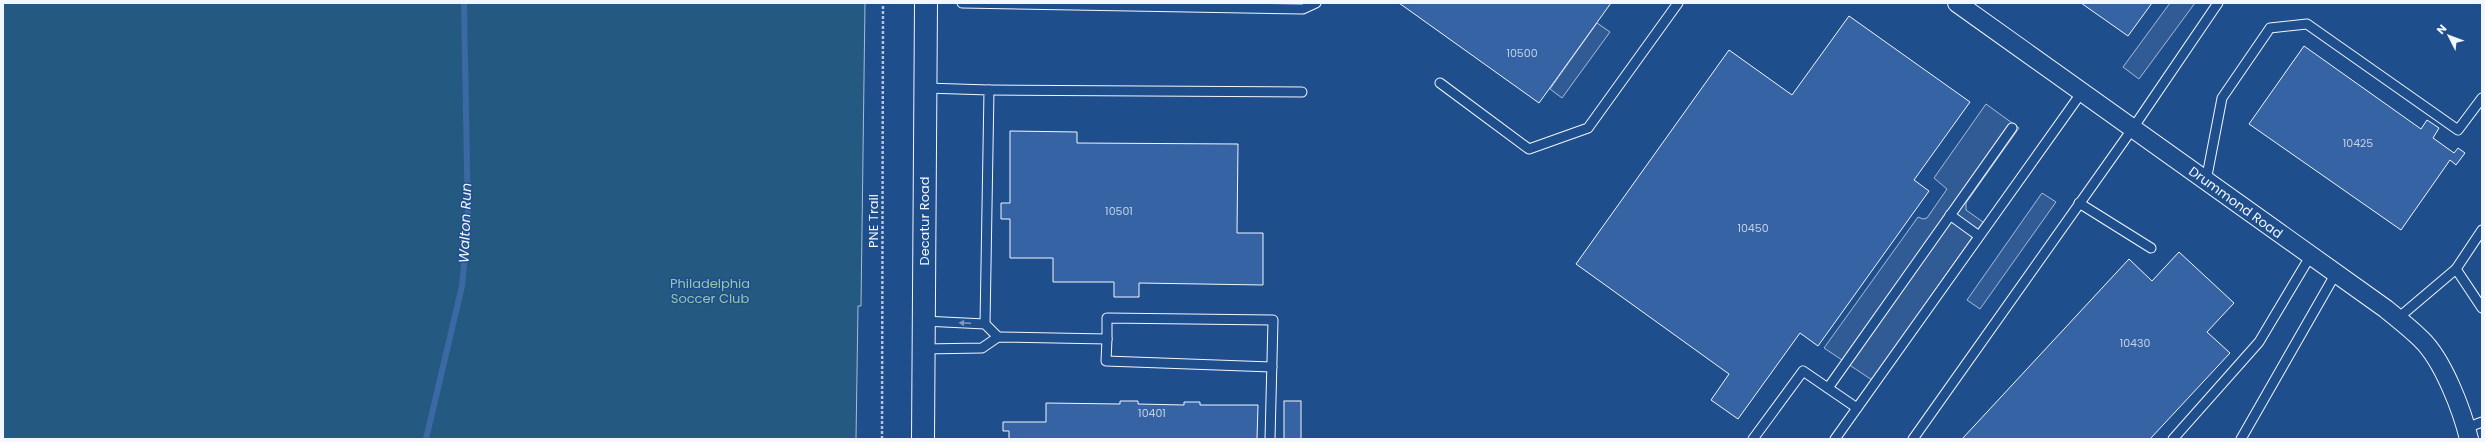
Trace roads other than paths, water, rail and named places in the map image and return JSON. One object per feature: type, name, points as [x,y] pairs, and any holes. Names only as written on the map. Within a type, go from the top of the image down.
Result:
[{"type":"street","name":"Decatur Road","points":[[923,439],[926,3]]},
{"type":"street","name":"Drummond Road","points":[[1957,3],[2336,273],[2423,340],[2447,378],[2472,430]]},
{"type":"lane","points":[[962,3],[1303,8],[1316,3]]},
{"type":"lane","points":[[1440,83],[1529,149],[1588,128],[1678,3]]},
{"type":"lane","points":[[1913,439],[2133,128],[2218,3]]},
{"type":"lane","points":[[2206,181],[2222,98],[2270,28],[2307,24],[2458,130],[2482,98]]},
{"type":"lane","points":[[925,88],[989,90],[1302,92]]},
{"type":"lane","points":[[985,324],[989,90]]},
{"type":"lane","points":[[1835,439],[2082,92]]},
{"type":"lane","points":[[1828,388],[2012,128]]},
{"type":"lane","points":[[2079,203],[2151,248]]},
{"type":"lane","points":[[1950,215],[1979,236]]},
{"type":"lane","points":[[2397,319],[2456,269],[2482,230]]},
{"type":"lane","points":[[2173,439],[2259,342],[2311,255]]},
{"type":"lane","points":[[2456,269],[2482,308]]},
{"type":"lane","points":[[2241,439],[2336,273]]},
{"type":"lane","points":[[1270,439],[1272,367],[1273,320],[1107,318],[1106,361],[1272,367]]},
{"type":"lane","points":[[924,321],[985,324],[998,337]]},
{"type":"lane","points":[[924,349],[982,348],[998,337],[1106,340]]},
{"type":"lane","points":[[1753,439],[1803,370],[1857,408]]},
{"type":"waterway","name":"Walton Run","points":[[426,439],[462,286],[468,223],[464,3]]},
{"type":"park label","name":"Philadelphia Soccer Club","points":[[710,290]]}]
